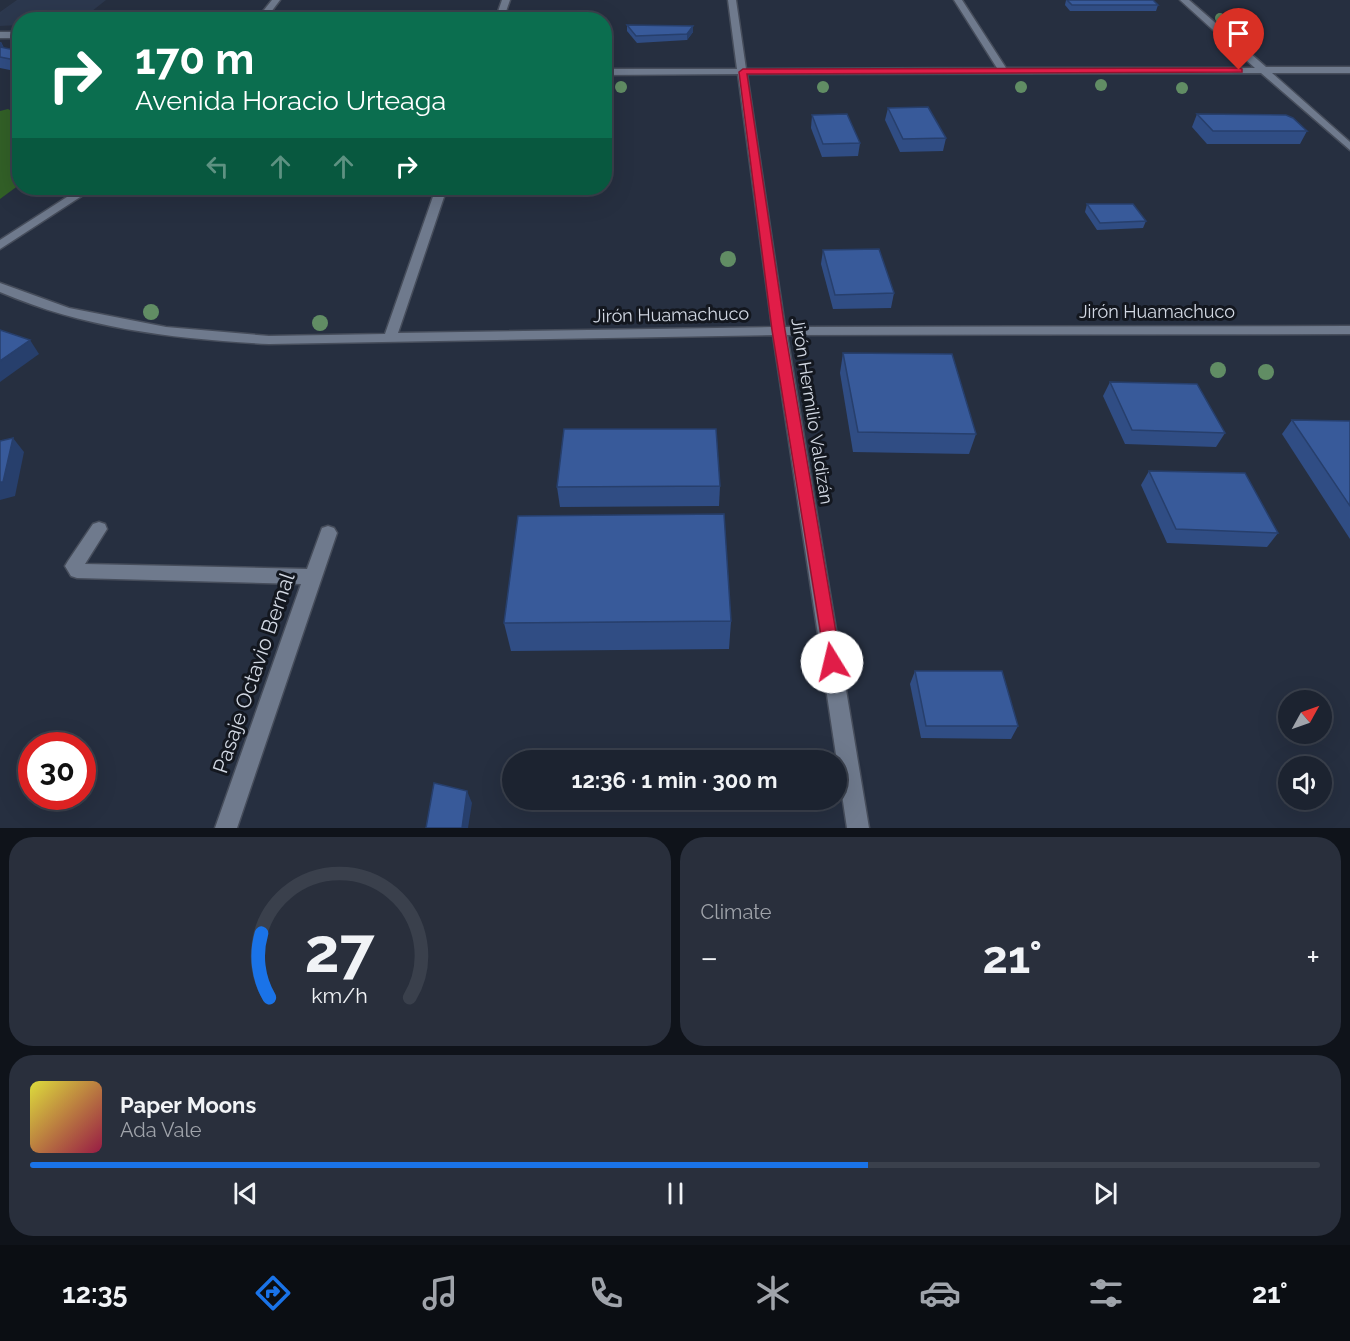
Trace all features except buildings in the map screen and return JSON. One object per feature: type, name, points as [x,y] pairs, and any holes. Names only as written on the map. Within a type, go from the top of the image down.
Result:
[{"type":"street","points":[[266,12],[276,0]]},
{"type":"street","name":"Jirón Hermilio Valdizán","points":[[732,0],[779,330],[858,828]]},
{"type":"street","points":[[958,0],[1003,71]]},
{"type":"street","points":[[1184,0],[1350,147]]},
{"type":"street","points":[[612,72],[1350,70]]},
{"type":"street","points":[[0,244],[77,195]]},
{"type":"street","points":[[390,338],[440,195]]},
{"type":"street","name":"Jirón Huamachuco","points":[[0,287],[60,310],[121,326],[190,336],[269,340],[779,330],[1350,330]]},
{"type":"street","points":[[99,529],[74,566],[77,571],[313,577]]},
{"type":"street","name":"Pasaje Octavio Bernal","points":[[226,828],[328,533]]},
{"type":"shaded area","points":[[17,0],[106,0],[91,12],[12,12],[12,25],[0,26],[0,12]]},
{"type":"green space","points":[[8,109],[12,111],[12,190],[0,199],[0,111]]},
{"type":"route","points":[[832,662],[779,330],[743,72],[1239,70]]}]
